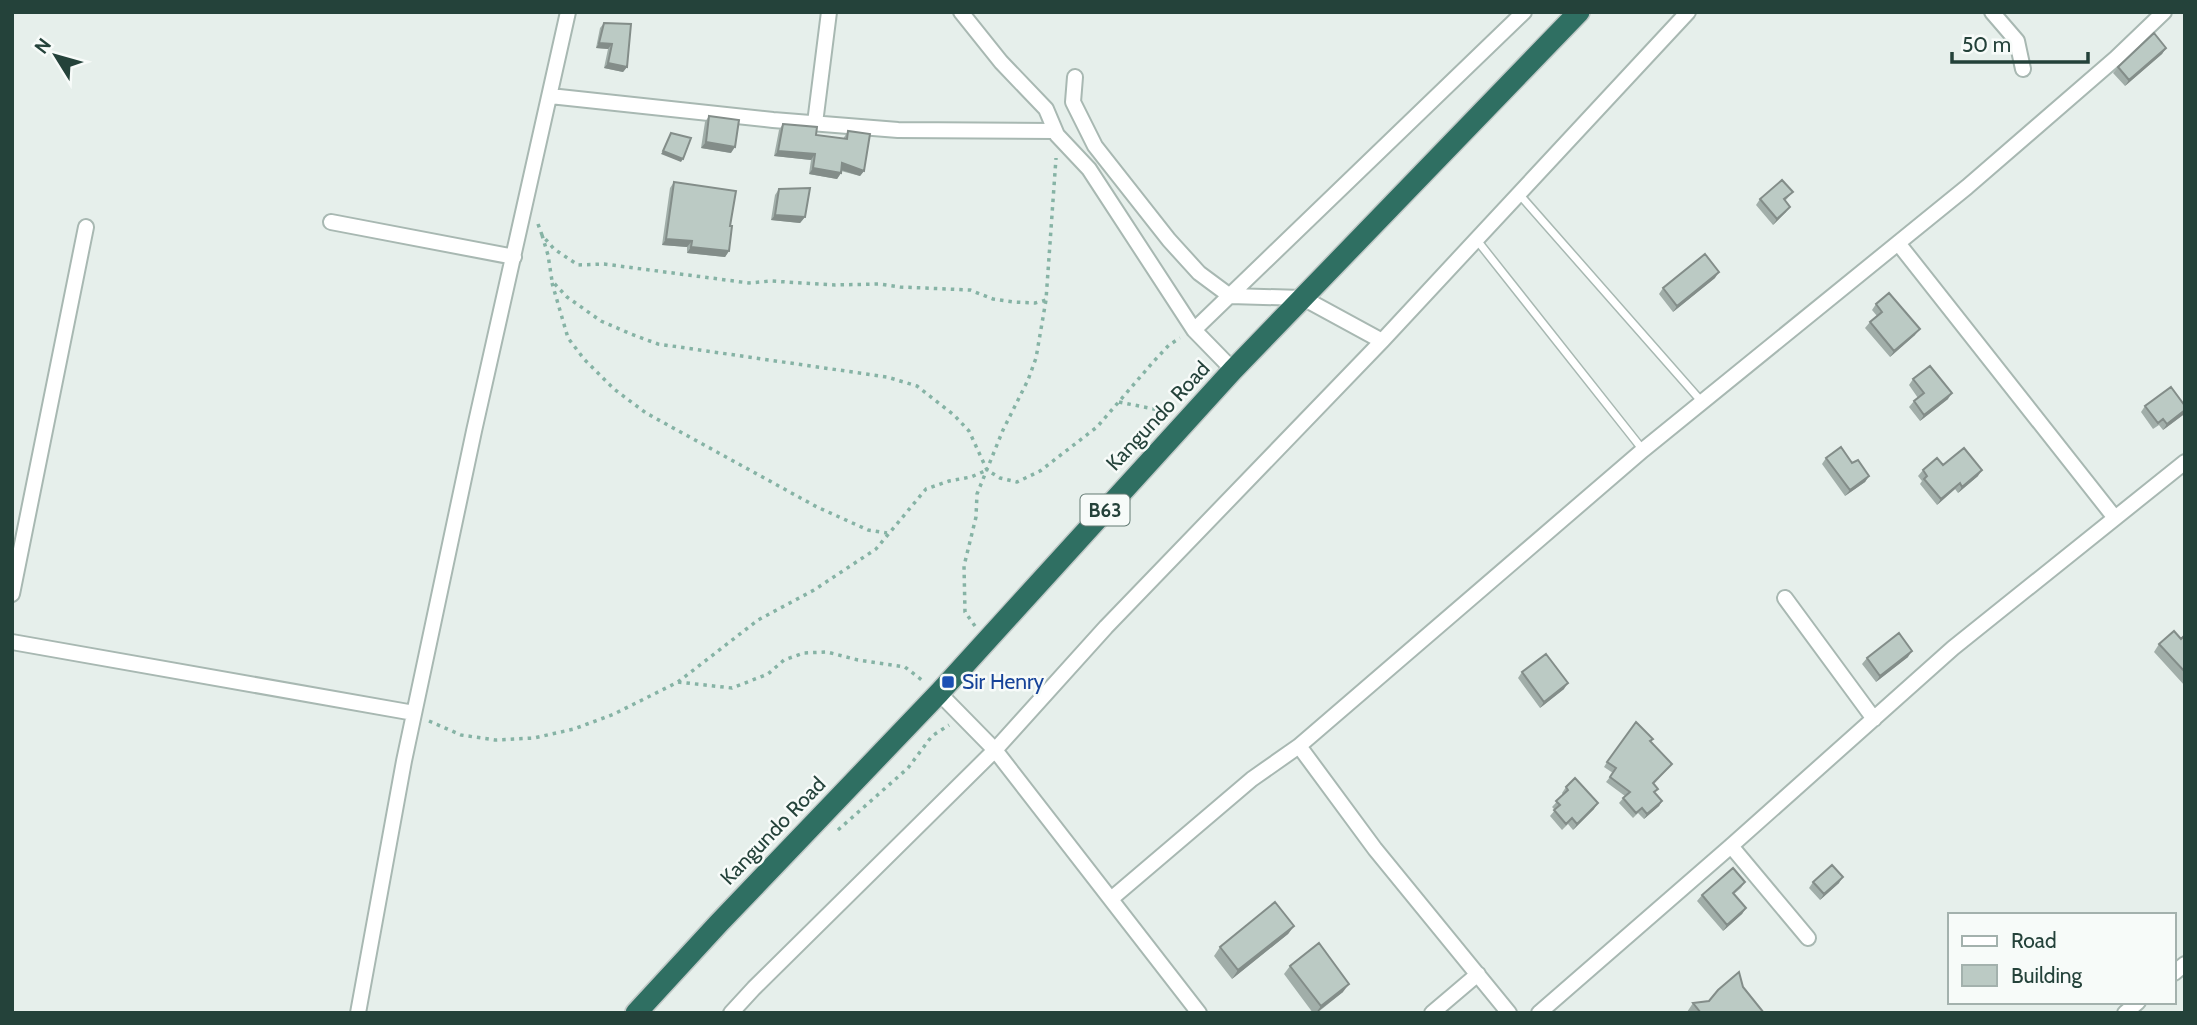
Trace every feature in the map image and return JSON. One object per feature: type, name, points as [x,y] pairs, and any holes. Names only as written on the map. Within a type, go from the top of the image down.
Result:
[{"type":"highway","name":"Kangundo Road","points":[[636,1013],[939,694],[1233,370],[1579,12]]},
{"type":"street","points":[[358,1013],[414,713],[568,12]]},
{"type":"street","points":[[815,123],[829,12]]},
{"type":"street","points":[[961,12],[1001,62],[1046,109],[1056,133],[1089,169],[1194,330],[1233,370]]},
{"type":"street","points":[[1194,330],[1524,12]]},
{"type":"street","points":[[732,1013],[772,969],[995,750],[1106,627],[1382,341],[1688,12]]},
{"type":"street","points":[[1992,12],[2017,41],[2023,69]]},
{"type":"street","points":[[1111,899],[1252,779],[1299,746],[1643,450],[1977,179],[2106,67],[2164,12]]},
{"type":"street","points":[[1075,77],[1073,102],[1095,146],[1169,240],[1199,273],[1230,296],[1303,298],[1382,341]]},
{"type":"street","points":[[550,96],[898,130],[1056,133]]},
{"type":"street","points":[[331,222],[514,257]]},
{"type":"street","points":[[12,594],[86,227]]},
{"type":"street","points":[[1898,243],[2115,518]]},
{"type":"street","points":[[1539,1013],[1953,648],[2185,462]]},
{"type":"street","points":[[1784,598],[1874,719]]},
{"type":"street","points":[[12,642],[414,713]]},
{"type":"street","points":[[939,694],[995,750],[1199,1013]]},
{"type":"street","points":[[1299,746],[1376,849],[1509,1013]]},
{"type":"street","points":[[1731,846],[1808,938]]},
{"type":"street","points":[[1432,1013],[1478,974]]},
{"type":"lane","points":[[1518,194],[1702,402]]},
{"type":"lane","points":[[1476,239],[1643,450]]},
{"type":"path","points":[[986,642],[965,612],[964,566],[976,517],[978,494],[986,470],[1032,369],[1044,321],[1056,133]]},
{"type":"path","points":[[531,185],[533,213],[548,255],[552,281],[568,338],[584,359],[614,389],[646,413],[817,507],[861,528],[887,533]]},
{"type":"path","points":[[542,235],[554,249],[578,265],[604,264],[749,283],[771,281],[835,285],[878,284],[970,290],[993,299],[1013,302],[1035,303],[1046,300]]},
{"type":"path","points":[[552,281],[567,297],[601,321],[658,344],[887,377],[918,386],[969,431],[986,470],[1000,478],[1017,482],[1040,471],[1097,427],[1169,345],[1194,330]]},
{"type":"path","points":[[1119,402],[1190,417]]},
{"type":"path","points":[[439,727],[461,735],[495,740],[534,738],[575,729],[638,703],[678,682],[758,620],[814,590],[876,549],[926,489],[971,477],[986,470]]},
{"type":"path","points":[[678,682],[732,688],[768,674],[785,660],[804,653],[827,652],[905,667],[939,694]]},
{"type":"path","points":[[830,837],[887,783],[908,768],[932,736]]},
{"type":"building","points":[[604,23],[631,24],[627,67],[608,63],[612,44],[599,43]]},
{"type":"building","points":[[2154,33],[2166,48],[2129,80],[2118,67]]},
{"type":"building","points":[[709,116],[739,120],[735,147],[706,142]]},
{"type":"building","points":[[783,124],[817,127],[816,135],[847,139],[848,131],[870,134],[864,171],[842,163],[841,173],[813,168],[815,154],[778,151]]},
{"type":"building","points":[[671,133],[691,138],[683,159],[663,151]]},
{"type":"building","points":[[1782,180],[1793,192],[1784,199],[1790,207],[1777,219],[1760,199]]},
{"type":"building","points":[[674,182],[736,191],[729,251],[691,247],[692,241],[666,239]]},
{"type":"building","points":[[810,188],[805,217],[775,215],[779,189]]},
{"type":"building","points":[[1705,254],[1719,272],[1677,306],[1663,288]]},
{"type":"building","points":[[1889,293],[1920,329],[1894,351],[1870,322],[1882,312],[1876,304]]},
{"type":"building","points":[[1930,366],[1952,393],[1924,415],[1914,401],[1924,393],[1913,379]]},
{"type":"building","points":[[2171,387],[2185,410],[2167,424],[2163,419],[2158,423],[2145,406]]},
{"type":"building","points":[[1841,447],[1852,463],[1858,460],[1869,476],[1850,490],[1826,458]]},
{"type":"building","points":[[1964,448],[1982,470],[1962,487],[1960,483],[1941,499],[1924,479],[1927,476],[1923,470],[1937,458],[1943,465]]},
{"type":"building","points":[[2174,631],[2181,639],[2185,635],[2185,672],[2159,644]]},
{"type":"building","points":[[1899,633],[1912,651],[1880,676],[1867,658]]},
{"type":"building","points":[[1546,654],[1568,683],[1544,702],[1522,672]]},
{"type":"building","points":[[1636,722],[1672,764],[1653,783],[1658,789],[1654,792],[1662,801],[1647,814],[1642,808],[1636,813],[1623,798],[1630,792],[1610,777],[1616,768],[1607,762]]},
{"type":"building","points":[[1575,778],[1598,803],[1577,824],[1572,818],[1566,824],[1554,810],[1560,805],[1556,801],[1568,790],[1566,787]]},
{"type":"building","points":[[1832,865],[1843,877],[1824,894],[1813,882]]},
{"type":"building","points":[[1733,868],[1745,882],[1733,893],[1746,908],[1727,925],[1702,895]]},
{"type":"building","points":[[1275,902],[1294,926],[1238,970],[1220,947]]},
{"type":"building","points":[[1319,943],[1349,984],[1321,1006],[1290,966]]},
{"type":"building","points":[[1739,972],[1743,987],[1764,1013],[1701,1013],[1693,1003],[1709,1001]]},
{"type":"place","name":"Sir Henry","points":[[948,682]]}]
